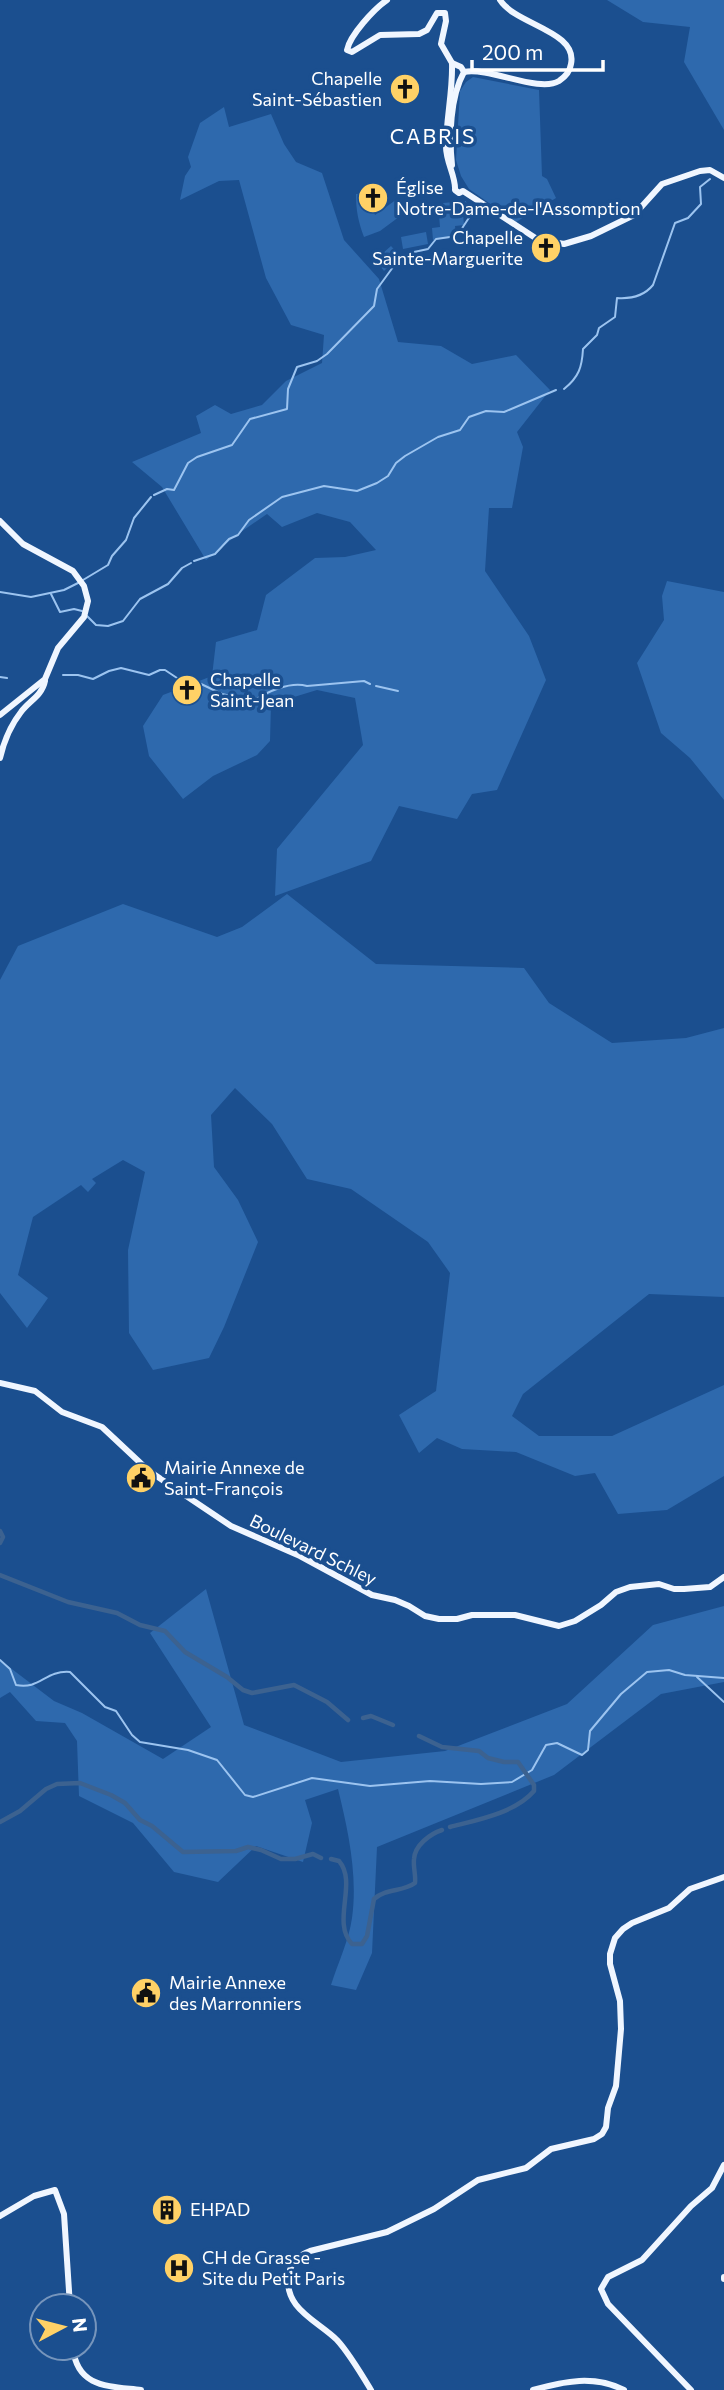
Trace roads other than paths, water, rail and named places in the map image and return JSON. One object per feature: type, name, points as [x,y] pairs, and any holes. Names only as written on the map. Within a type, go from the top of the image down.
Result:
[{"type":"main road","points":[[387,0],[378,6],[348,44],[349,52],[380,35],[419,34],[428,30],[436,14],[442,12],[446,17],[441,44],[456,71],[451,154],[458,184],[464,187],[463,191],[537,239],[564,244],[591,236],[634,215],[662,184],[700,171],[710,170],[724,178]]},
{"type":"main road","points":[[456,71],[477,71],[549,84],[564,77],[570,68],[572,56],[566,43],[514,15],[500,0]]},
{"type":"main road","points":[[0,521],[23,544],[73,571],[86,591],[88,607],[84,617],[58,649],[42,690],[21,711],[6,737],[0,758]]},
{"type":"main road","points":[[0,715],[45,679]]},
{"type":"main road","name":"Boulevard Schley","points":[[0,1383],[35,1391],[62,1412],[102,1427],[140,1463],[231,1526],[300,1556],[372,1595],[395,1600],[425,1616],[457,1619],[472,1615],[514,1615],[559,1626],[575,1621],[616,1592],[630,1587],[659,1584],[674,1589],[710,1587],[724,1577]]},
{"type":"main road","points":[[371,2390],[340,2342],[310,2320],[293,2301],[288,2286],[292,2264],[303,2254],[387,2232],[434,2209],[478,2180],[526,2168],[551,2149],[594,2139],[602,2134],[616,2086],[621,2029],[620,2001],[610,1964],[615,1938],[632,1923],[669,1908],[690,1889],[724,1877]]},
{"type":"main road","points":[[691,2390],[608,2304],[602,2295],[602,2286],[610,2275],[642,2260],[691,2206],[712,2188],[724,2165]]},
{"type":"main road","points":[[0,2216],[31,2197],[50,2194],[61,2203],[69,2292]]},
{"type":"main road","points":[[77,2362],[79,2369],[93,2382],[141,2390]]},
{"type":"main road","points":[[533,2390],[581,2380],[601,2381],[624,2390]]},
{"type":"waterway","points":[[564,389],[579,371],[583,349],[597,335],[599,328],[615,317],[617,298],[637,296],[653,285],[675,223],[688,218],[701,204],[700,187],[710,179]]},
{"type":"waterway","points":[[154,495],[167,489],[174,490],[188,463],[197,457],[232,445],[250,419],[287,409],[288,389],[297,367],[317,361],[327,354],[374,306],[377,289],[396,263],[414,252],[428,249],[436,239],[457,236],[476,207]]},
{"type":"waterway","points":[[194,561],[215,554],[229,539],[238,535],[249,520],[282,497],[324,486],[357,491],[388,476],[396,463],[405,456],[438,437],[460,430],[469,417],[486,411],[504,412],[556,390]]},
{"type":"waterway","points":[[83,580],[108,565],[126,540],[134,518],[151,497]]},
{"type":"waterway","points":[[87,616],[96,625],[108,626],[123,621],[140,599],[168,584],[182,568],[191,563]]},
{"type":"waterway","points":[[0,592],[31,597],[64,590],[80,582]]},
{"type":"waterway","points":[[51,594],[60,612],[74,609],[82,611]]},
{"type":"waterway","points":[[63,675],[93,679],[121,668],[149,675],[165,670],[185,681]]},
{"type":"waterway","points":[[0,677],[7,678]]},
{"type":"waterway","points":[[199,683],[222,694],[253,701],[286,686],[364,681],[370,684]]},
{"type":"waterway","points":[[376,686],[398,691]]},
{"type":"waterway","points":[[0,1531],[3,1537],[0,1543]]},
{"type":"waterway","points":[[0,1575],[68,1602],[117,1613],[140,1625],[165,1631],[185,1652],[227,1677],[243,1690],[252,1693],[294,1685],[327,1702],[348,1720]]},
{"type":"waterway","points":[[0,1660],[10,1669],[16,1685],[31,1685],[54,1674],[70,1672],[105,1707],[116,1711],[140,1742],[188,1750],[217,1760],[245,1795],[253,1797],[312,1778],[370,1786],[430,1781],[481,1784],[512,1782],[532,1770],[546,1745],[557,1743],[582,1755],[588,1750],[590,1731],[621,1694],[647,1672],[669,1670],[685,1675],[724,1678]]},
{"type":"waterway","points":[[697,1677],[724,1702]]},
{"type":"waterway","points":[[363,1718],[371,1716],[393,1725]]},
{"type":"waterway","points":[[419,1736],[442,1747],[479,1751],[488,1758],[518,1762],[534,1785],[534,1791],[517,1805],[450,1827]]},
{"type":"waterway","points":[[0,1822],[20,1811],[46,1789],[57,1784],[80,1783],[125,1803],[140,1820],[152,1826],[183,1852],[236,1851],[248,1847],[281,1859],[295,1859],[313,1854],[321,1858]]},
{"type":"waterway","points":[[331,1859],[339,1861],[346,1880],[346,1935],[352,1944],[362,1944],[367,1936],[374,1899],[415,1883],[414,1862],[417,1849],[428,1837],[442,1830]]},
{"type":"place","name":"Chapelle Saint-Sébastien","points":[[405,89]]},
{"type":"place","name":"Église Notre-Dame-de-l'Assomption","points":[[373,198]]},
{"type":"place","name":"Chapelle Sainte-Marguerite","points":[[546,248]]},
{"type":"place","name":"Chapelle Saint-Jean","points":[[187,690]]},
{"type":"place","name":"Mairie Annexe de Saint-François","points":[[141,1478]]},
{"type":"place","name":"Mairie Annexe des Marronniers","points":[[146,1993]]},
{"type":"place","name":"EHPAD","points":[[167,2210]]},
{"type":"place","name":"CH de Grasse - Site du Petit Paris","points":[[179,2268]]},
{"type":"district","name":"CABRIS","points":[[433,137]]}]
